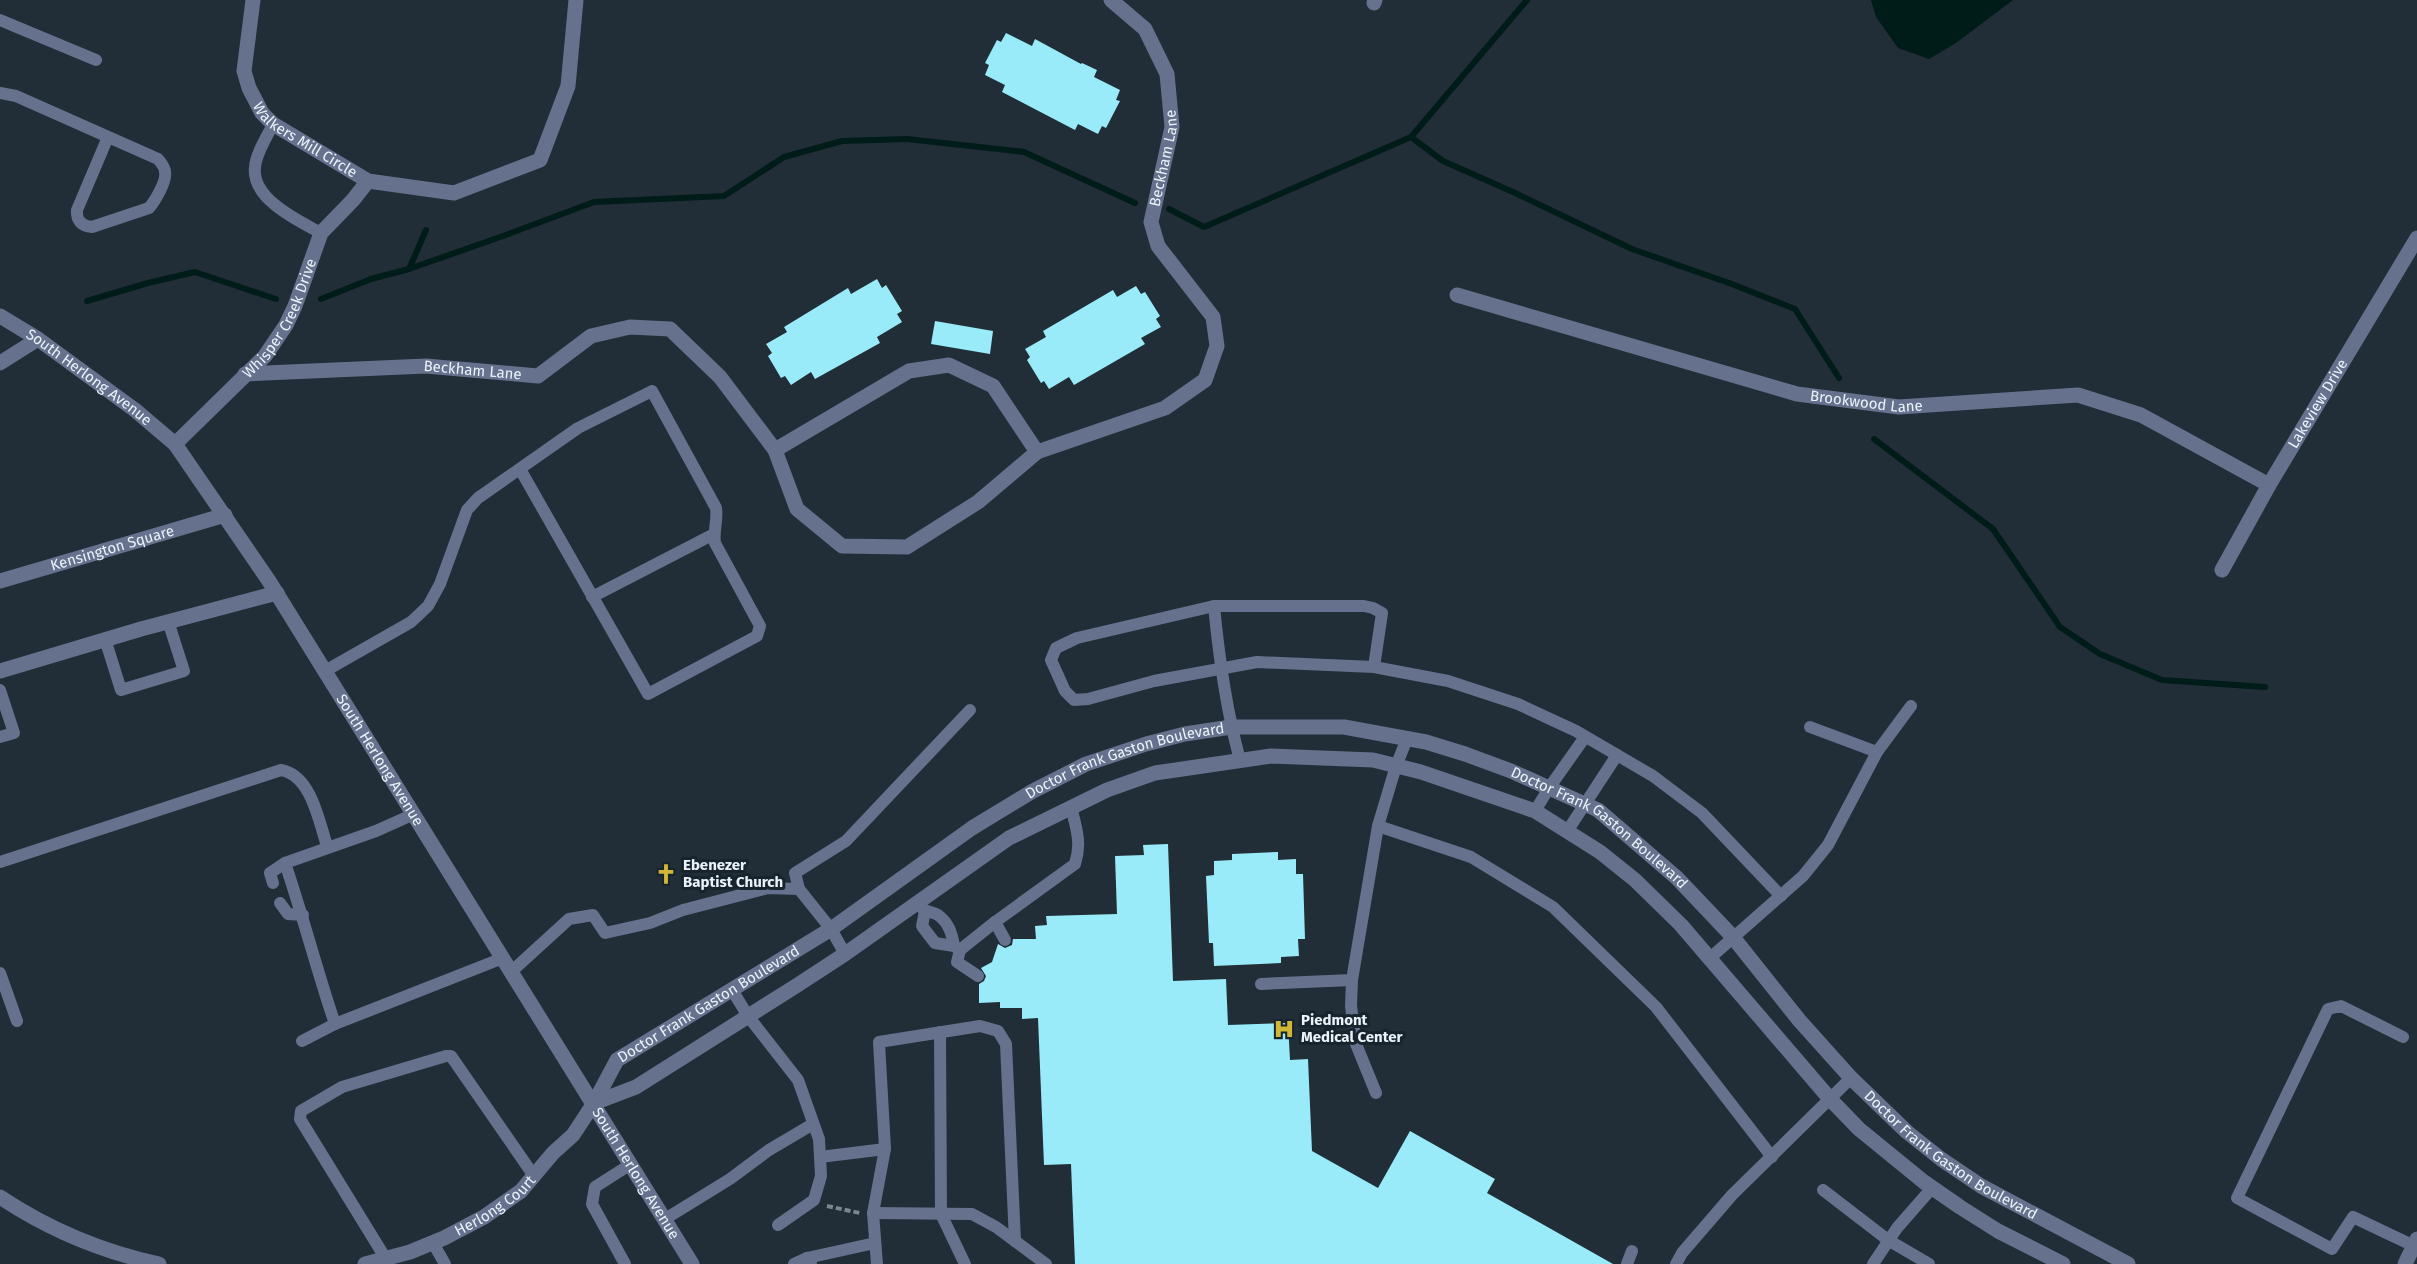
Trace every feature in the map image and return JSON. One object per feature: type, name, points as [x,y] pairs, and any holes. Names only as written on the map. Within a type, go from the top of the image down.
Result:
[{"type":"street","name":"Walkers Mill Circle","points":[[253,0],[244,71],[255,100],[273,124],[369,181],[454,193],[540,160],[568,86],[576,0]]},
{"type":"street","name":"Beckham Lane","points":[[245,374],[426,366],[538,376],[591,336],[630,327],[670,329],[720,377],[775,450],[797,509],[842,546],[907,547],[978,502],[1037,452],[1165,408],[1205,380],[1217,346],[1213,317],[1158,246],[1151,222],[1172,127],[1167,74],[1146,29],[1111,0]]},
{"type":"street","name":"Whisper Creek Drive","points":[[175,444],[265,356],[286,325],[295,306],[321,233],[369,181]]},
{"type":"street","name":"Lakeview Drive","points":[[2222,570],[2269,485],[2417,238]]},
{"type":"street","name":"Brookwood Lane","points":[[1457,295],[1797,394],[1899,407],[2078,395],[2141,415],[2269,485]]},
{"type":"street","name":"South Herlong Avenue","points":[[0,316],[38,339],[135,410],[175,444],[277,593],[692,1264]]},
{"type":"street","points":[[0,363],[38,339]]},
{"type":"street","points":[[775,450],[909,371],[949,365],[993,386],[1037,452]]},
{"type":"street","name":"Kensington Square","points":[[0,581],[225,515]]},
{"type":"street","points":[[0,671],[168,621],[277,593]]},
{"type":"street","name":"Doctor Frank Gaston Boulevard","points":[[594,1103],[617,1060],[831,929],[972,828],[1033,791],[1077,768],[1146,744],[1185,734],[1231,728],[1344,727],[1426,742],[1465,754],[1598,810],[1677,878],[1732,936],[1799,1020],[1851,1078],[1907,1131],[1971,1179],[2128,1264]]},
{"type":"street","name":"Doctor Frank Gaston Boulevard","points":[[594,1103],[636,1087],[921,907],[1009,838],[1107,790],[1155,773],[1270,756],[1373,760],[1469,787],[1535,812],[1568,830],[1635,880],[1681,925],[1830,1099],[1859,1129],[1932,1188],[1998,1231],[2064,1264]]},
{"type":"street","name":"Herlong Court","points":[[365,1264],[433,1243],[484,1217],[521,1191],[573,1135],[594,1103]]},
{"type":"street","points":[[0,1197],[55,1228],[87,1242],[159,1264]]},
{"type":"street","points":[[2405,1264],[2415,1243]]},
{"type":"lane","points":[[0,20],[96,60]]},
{"type":"lane","points":[[0,93],[16,96],[158,159],[166,170],[149,208],[93,227],[86,226],[80,223],[77,210],[108,137]]},
{"type":"lane","points":[[273,124],[255,167],[258,182],[273,204],[321,233]]},
{"type":"lane","points":[[326,671],[411,621],[428,606],[440,584],[467,510],[478,498],[578,428],[652,391],[716,508],[717,525],[714,534],[716,543],[760,626],[760,632],[757,636],[648,694],[520,469]]},
{"type":"lane","points":[[592,597],[714,534]]},
{"type":"lane","points":[[1374,667],[1382,613],[1373,608],[1284,605],[1214,606],[1077,638],[1056,648],[1051,660],[1065,691],[1074,700],[1088,699],[1154,681],[1220,667],[1257,662],[1374,667],[1458,684],[1518,704],[1585,737],[1653,776],[1702,813],[1781,896]]},
{"type":"lane","points":[[1214,606],[1220,667],[1231,728],[1240,760]]},
{"type":"lane","points":[[105,639],[121,690],[184,671],[168,621]]},
{"type":"lane","points":[[0,690],[14,733],[0,737]]},
{"type":"lane","points":[[1710,958],[1732,936],[1803,876],[1828,845],[1877,752],[1911,706]]},
{"type":"lane","points":[[845,954],[831,929],[799,889],[795,873],[846,841],[970,710]]},
{"type":"lane","points":[[1810,727],[1877,752]]},
{"type":"lane","points":[[1535,812],[1585,737]]},
{"type":"lane","points":[[1376,1093],[1356,1044],[1351,1006],[1352,980],[1378,826],[1396,766],[1407,739]]},
{"type":"lane","points":[[1568,830],[1617,755]]},
{"type":"lane","points":[[0,861],[281,770],[290,771],[299,779],[312,802],[327,846]]},
{"type":"lane","points":[[978,975],[957,962],[957,948],[951,930],[938,914],[921,907],[922,926],[935,943],[957,948],[1075,864],[1079,851],[1079,836],[1071,807]]},
{"type":"lane","points":[[273,883],[270,873],[285,862],[376,831],[414,814]]},
{"type":"lane","points":[[1378,826],[1471,857],[1553,907],[1656,1007],[1772,1157]]},
{"type":"lane","points":[[285,862],[335,1024]]},
{"type":"lane","points":[[302,1041],[335,1024],[507,965],[568,919],[593,915],[605,933],[650,923],[683,910],[768,888],[799,889]]},
{"type":"lane","points":[[280,903],[288,914],[303,915]]},
{"type":"lane","points":[[995,922],[1005,939]]},
{"type":"lane","points":[[0,973],[17,1021]]},
{"type":"lane","points":[[1261,984],[1352,980]]},
{"type":"lane","points":[[732,990],[748,1016],[798,1080],[819,1139],[821,1176],[814,1200],[778,1225]]},
{"type":"lane","points":[[2403,1037],[2341,1006],[2328,1009],[2237,1198],[2332,1249],[2353,1217],[2415,1243]]},
{"type":"lane","points":[[877,1264],[873,1213],[885,1149],[879,1042],[980,1026],[998,1031],[1006,1044],[1015,1241]]},
{"type":"lane","points":[[940,1032],[941,1214],[965,1264]]},
{"type":"lane","points":[[386,1259],[300,1119],[301,1111],[342,1087],[451,1056],[534,1176]]},
{"type":"lane","points":[[1676,1264],[1682,1253],[1732,1195],[1851,1078]]},
{"type":"lane","points":[[665,1219],[730,1179],[769,1150],[813,1124]]},
{"type":"lane","points":[[820,1157],[885,1149]]},
{"type":"lane","points":[[625,1264],[592,1204],[596,1187],[631,1164]]},
{"type":"lane","points":[[1873,1264],[1888,1240],[1932,1188]]},
{"type":"lane","points":[[1823,1190],[1888,1240],[1929,1264]]},
{"type":"lane","points":[[873,1213],[972,1214],[1046,1264]]},
{"type":"lane","points":[[433,1243],[445,1264]]},
{"type":"lane","points":[[794,1264],[875,1243]]},
{"type":"lane","points":[[1627,1264],[1632,1251]]},
{"type":"path","points":[[814,1200],[829,1207],[857,1213],[873,1213]]},
{"type":"shaded area","points":[[1871,0],[2013,0],[1956,43],[1929,59],[1898,48],[1876,17]]},
{"type":"building","points":[[1006,33],[1032,46],[1035,39],[1097,70],[1094,77],[1120,90],[1116,100],[1120,101],[1106,128],[1102,126],[1098,134],[1078,124],[1075,130],[1002,92],[1005,85],[985,75],[989,65],[985,63],[997,40],[1001,42]]},
{"type":"building","points":[[877,279],[882,288],[886,285],[902,311],[897,314],[902,322],[877,337],[880,343],[815,379],[811,372],[791,385],[785,376],[781,378],[768,356],[772,353],[766,344],[787,332],[784,327],[848,288],[851,294]]},
{"type":"building","points":[[1136,286],[1141,294],[1145,292],[1160,316],[1156,319],[1161,327],[1141,338],[1145,344],[1074,385],[1069,377],[1049,389],[1044,381],[1041,383],[1027,360],[1030,357],[1025,349],[1046,337],[1043,331],[1113,290],[1117,297]]},
{"type":"building","points":[[935,321],[993,331],[990,354],[931,344]]},
{"type":"building","points":[[1168,844],[1173,981],[1226,979],[1228,1025],[1288,1023],[1290,1060],[1308,1059],[1312,1151],[1378,1188],[1410,1131],[1495,1179],[1487,1193],[1613,1264],[1075,1264],[1071,1164],[1044,1165],[1038,1018],[1022,1019],[1022,1008],[1000,1008],[1000,1002],[979,1003],[979,984],[986,976],[981,968],[992,962],[998,944],[1005,948],[1012,945],[1013,939],[1036,939],[1035,926],[1047,925],[1046,916],[1117,914],[1115,856],[1144,855],[1143,845]]},
{"type":"building","points":[[1278,852],[1278,860],[1296,859],[1296,874],[1303,874],[1305,939],[1298,939],[1299,956],[1281,957],[1281,963],[1214,966],[1213,943],[1209,943],[1206,876],[1214,875],[1214,861],[1232,860],[1232,854]]},
{"type":"waterway","points":[[1411,137],[1527,0]]},
{"type":"waterway","points":[[1169,209],[1204,227],[1411,137],[1443,161],[1632,249],[1795,309],[1839,378]]},
{"type":"waterway","points":[[321,299],[371,279],[409,269],[594,202],[724,196],[784,157],[842,141],[907,139],[1024,152],[1135,203]]},
{"type":"waterway","points":[[409,269],[426,230]]},
{"type":"waterway","points":[[87,301],[195,272],[276,299]]},
{"type":"waterway","points":[[1874,439],[1993,529],[2060,627],[2100,654],[2162,680],[2265,687]]},
{"type":"place","name":"Ebenezer Baptist Church","points":[[666,874]]},
{"type":"place","name":"Piedmont Medical Center","points":[[1284,1029]]}]
